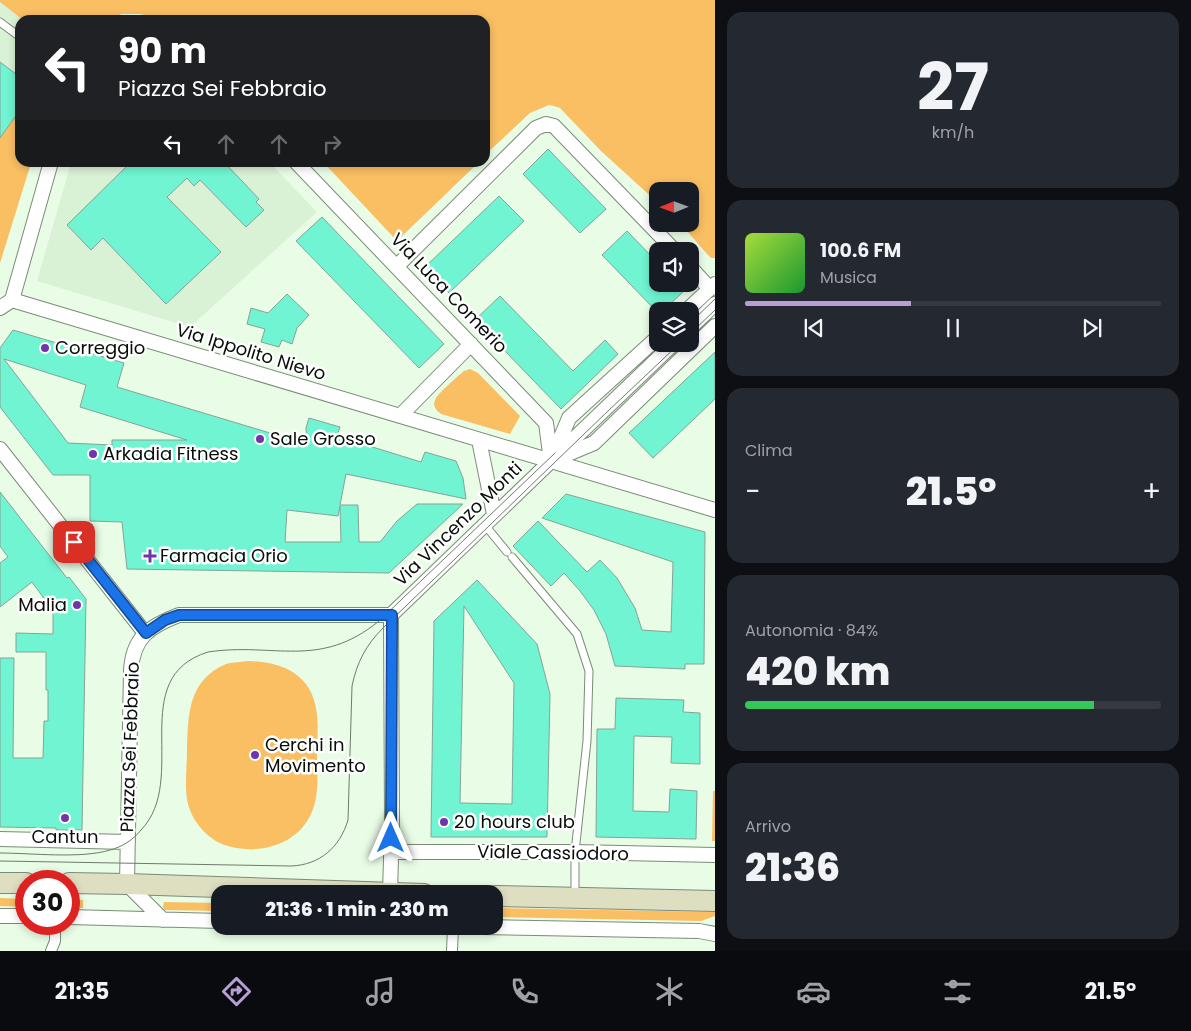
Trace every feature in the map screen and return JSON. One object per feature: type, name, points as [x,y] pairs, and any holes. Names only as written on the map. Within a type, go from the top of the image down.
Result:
[{"type":"main road","points":[[0,882],[15,883]]},
{"type":"main road","points":[[80,883],[211,887]]},
{"type":"main road","points":[[503,896],[715,901]]},
{"type":"street","points":[[397,266],[536,128],[546,124],[554,126],[667,242]]},
{"type":"street","points":[[6,304],[49,167]]},
{"type":"street","name":"Via Luca Comerio","points":[[301,167],[546,423],[551,461]]},
{"type":"street","points":[[696,302],[712,287],[699,275]]},
{"type":"street","name":"Via Ippolito Nievo","points":[[6,304],[400,416],[715,510]]},
{"type":"street","points":[[699,319],[715,304]]},
{"type":"street","name":"Via Vincenzo Monti","points":[[392,615],[551,461],[594,443],[715,326]]},
{"type":"street","points":[[400,416],[471,344]]},
{"type":"street","name":"Via Vincenzo Monti","points":[[551,461],[569,418],[649,345]]},
{"type":"street","points":[[551,461],[666,352]]},
{"type":"street","points":[[479,440],[489,519]]},
{"type":"street","points":[[0,449],[146,633]]},
{"type":"street","name":"Piazza Sei Febbraio","points":[[127,884],[132,657],[140,639],[165,620],[179,615],[392,615]]},
{"type":"street","points":[[390,885],[392,615]]},
{"type":"street","points":[[0,839],[128,842]]},
{"type":"street","name":"Viale Cassiodoro","points":[[391,852],[575,852],[715,855]]},
{"type":"street","points":[[127,884],[163,920]]},
{"type":"street","points":[[0,916],[15,916]]},
{"type":"street","points":[[80,917],[211,921]]},
{"type":"street","points":[[700,931],[715,924]]},
{"type":"street","points":[[503,928],[700,931],[715,934]]},
{"type":"street","points":[[51,951],[55,935]]},
{"type":"street","points":[[452,935],[452,951]]},
{"type":"lane","points":[[0,22],[15,33]]},
{"type":"lane","points":[[489,519],[510,555],[577,634],[589,671],[587,741],[575,852],[575,897]]},
{"type":"shaded area","points":[[0,0],[715,0],[715,258],[711,258],[699,242],[688,232],[699,232],[699,182],[649,182],[649,195],[601,151],[560,108],[549,105],[530,113],[490,150],[490,15],[17,15]]},
{"type":"shaded area","points":[[0,2],[17,15],[15,15],[15,167],[30,167],[0,263]]},
{"type":"shaded area","points":[[15,117],[15,167],[30,167],[0,263],[0,138]]},
{"type":"shaded area","points":[[70,167],[274,167],[317,212],[190,327],[37,281]]},
{"type":"shaded area","points":[[328,167],[474,167],[397,241]]},
{"type":"shaded area","points":[[470,369],[478,373],[520,416],[510,434],[441,414],[435,408],[434,402],[440,393],[464,371]]},
{"type":"shaded area","points":[[249,661],[265,662],[280,666],[300,678],[311,691],[316,707],[318,724],[317,791],[311,814],[305,825],[287,840],[276,845],[252,849],[221,844],[208,836],[190,811],[186,784],[188,724],[197,689],[213,671],[226,664]]},
{"type":"shaded area","points":[[713,791],[715,791],[715,841],[712,841]]},
{"type":"shaded area","points":[[0,898],[15,899],[15,907],[0,906]]},
{"type":"shaded area","points":[[80,900],[83,900],[83,908],[80,908]]},
{"type":"shaded area","points":[[164,902],[211,903],[211,911],[164,910]]},
{"type":"shaded area","points":[[503,908],[715,912],[715,916],[701,921],[503,917]]},
{"type":"building","points":[[0,62],[15,73],[15,117],[0,138]]},
{"type":"building","points":[[548,149],[606,209],[580,233],[523,174]]},
{"type":"building","points":[[126,167],[229,167],[259,199],[256,202],[264,210],[246,227],[200,180],[194,186],[187,178],[167,197],[221,252],[166,304],[103,238],[91,250],[67,225]]},
{"type":"building","points":[[499,196],[524,221],[449,293],[425,267]]},
{"type":"building","points":[[322,217],[444,344],[419,368],[296,241]]},
{"type":"building","points":[[627,231],[649,254],[649,292],[683,292],[672,302],[649,302],[649,304],[602,255]]},
{"type":"building","points":[[287,294],[309,315],[297,328],[292,344],[282,340],[279,347],[261,342],[265,329],[247,324],[251,308],[268,313]]},
{"type":"building","points":[[500,296],[573,371],[605,340],[618,354],[561,409],[475,320]]},
{"type":"building","points":[[13,330],[124,363],[117,387],[307,444],[306,428],[309,418],[340,427],[337,436],[421,462],[425,452],[456,461],[463,478],[466,499],[346,474],[340,505],[358,505],[359,542],[380,542],[397,521],[417,504],[463,504],[389,573],[127,569],[122,522],[90,521],[90,475],[53,475],[0,407],[0,348]],"holes":[[[4,359],[86,385],[80,407],[187,440],[112,440],[112,445],[68,443]],[[340,506],[341,542],[285,542],[287,510],[338,516]]]},
{"type":"building","points":[[715,352],[715,399],[653,458],[629,433]]},
{"type":"building","points":[[0,492],[67,578],[69,577],[86,599],[82,830],[0,827],[0,658],[14,658],[13,758],[43,758],[44,721],[48,721],[46,652],[16,652],[16,633],[53,634],[53,614],[51,608],[32,582],[0,607],[0,563],[8,557],[0,546]]},
{"type":"building","points":[[566,494],[705,532],[704,664],[685,664],[685,669],[615,666],[606,634],[594,610],[580,591],[564,573],[551,586],[513,546],[538,521],[587,572],[600,560],[617,578],[635,608],[642,630],[671,632],[673,562],[542,518]]},
{"type":"building","points":[[477,580],[537,644],[550,694],[547,837],[431,837],[434,621]],"holes":[[[464,606],[514,683],[512,804],[460,803]]]},
{"type":"building","points":[[616,698],[684,700],[683,712],[700,713],[700,764],[671,763],[672,737],[634,736],[633,811],[669,812],[670,789],[697,791],[696,839],[596,837],[597,729],[615,729]]},
{"type":"tram line","points":[[699,314],[715,299]]},
{"type":"tram line","points":[[699,325],[715,310]]},
{"type":"tram line","points":[[0,861],[291,866],[311,862],[327,853],[340,838],[348,820],[352,686],[367,647],[383,628],[670,352]]},
{"type":"tram line","points":[[0,853],[56,855],[98,853],[114,849],[131,840],[138,834],[155,809],[160,784],[163,706],[169,684],[183,665],[208,652],[232,650],[316,650],[336,645],[357,636],[379,621],[555,453]]},
{"type":"place","name":"Correggio","points":[[45,348]]},
{"type":"place","name":"Sale Grosso","points":[[260,439]]},
{"type":"place","name":"Arkadia Fitness","points":[[93,454]]},
{"type":"place","name":"Farmacia Orio","points":[[150,556]]},
{"type":"place","name":"Malia","points":[[77,605]]},
{"type":"place","name":"Cerchi in Movimento","points":[[255,755]]},
{"type":"place","name":"Cantun","points":[[65,818]]},
{"type":"place","name":"20 hours club","points":[[444,822]]},
{"type":"route","points":[[74,542],[146,633],[165,620],[179,615],[392,615],[391,838]]}]
